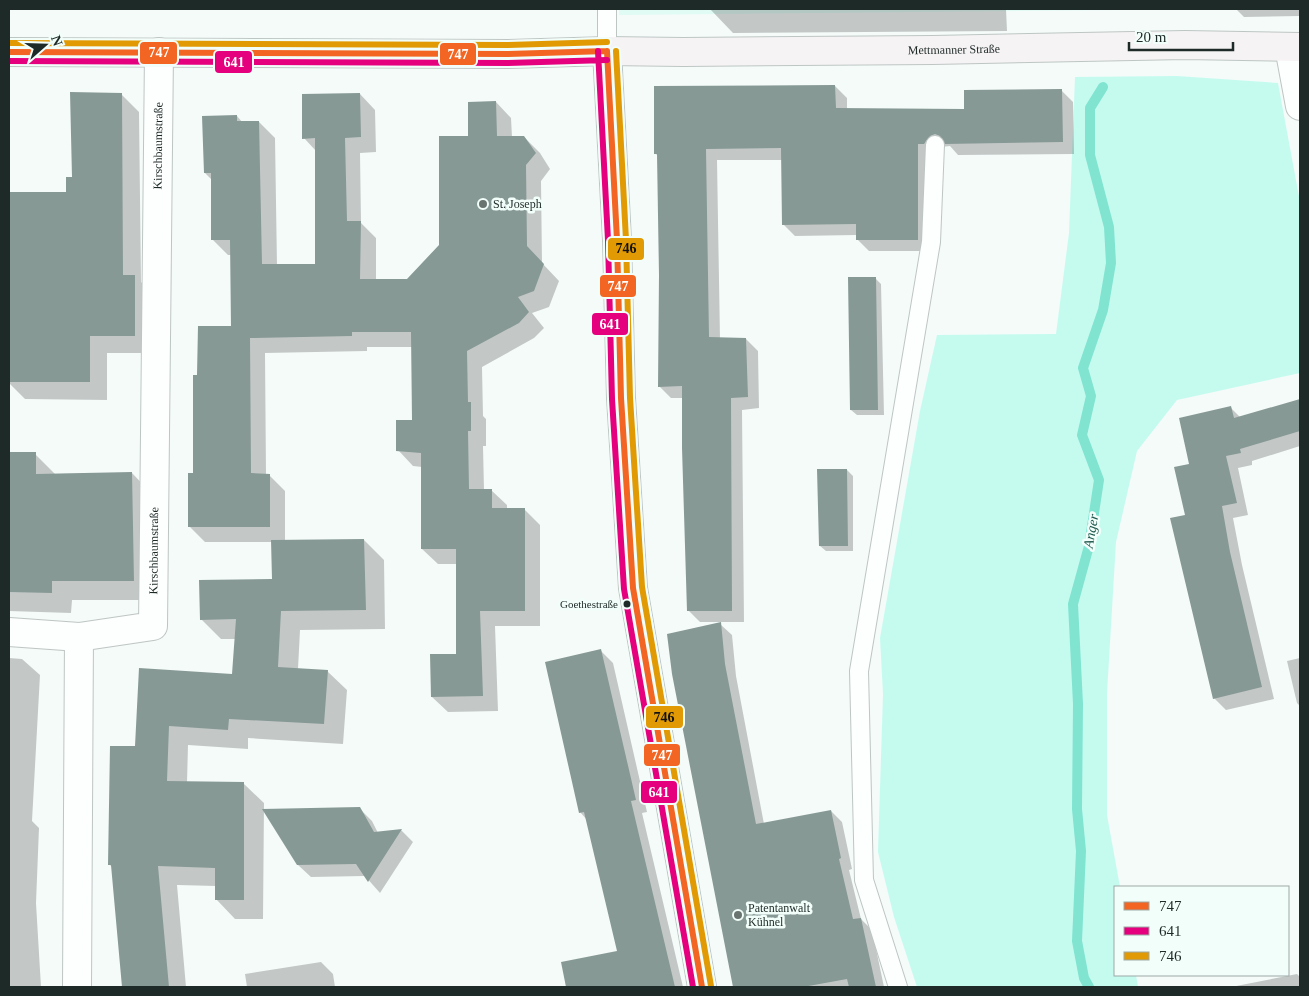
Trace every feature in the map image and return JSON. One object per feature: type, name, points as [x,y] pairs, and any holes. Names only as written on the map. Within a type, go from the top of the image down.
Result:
[{"type":"main road","name":"Mettmanner Straße","points":[[9,52],[508,54],[606,51],[903,50],[1185,45],[1295,47]]},
{"type":"street","points":[[1295,47],[1300,106]]},
{"type":"street","points":[[606,51],[617,240],[621,398],[633,588],[702,987]]},
{"type":"street","name":"Kirschbaumstraße","points":[[79,637],[153,626],[159,52]]},
{"type":"street","points":[[9,632],[79,637],[77,987]]},
{"type":"lane","points":[[606,51],[607,9]]},
{"type":"lane","points":[[898,987],[864,880],[859,671],[931,242],[935,145]]},
{"type":"shaded area","points":[[619,9],[1115,9],[1115,10],[619,15]]},
{"type":"green space","points":[[1177,76],[1278,83],[1300,202],[1300,373],[1177,400],[1137,451],[1116,542],[1107,693],[1107,815],[1120,886],[1114,886],[1114,976],[1136,976],[1138,987],[917,987],[894,917],[878,852],[883,694],[880,638],[920,411],[937,335],[1056,334],[1069,233],[1075,77]]},
{"type":"building","points":[[835,85],[836,108],[964,109],[964,90],[1062,89],[1063,142],[945,144],[940,136],[935,134],[930,136],[924,144],[918,144],[918,240],[856,240],[856,224],[782,225],[781,148],[706,149],[709,337],[746,338],[748,397],[731,398],[732,611],[687,611],[682,386],[658,387],[659,275],[657,154],[654,154],[654,86]]},
{"type":"building","points":[[70,92],[122,93],[123,275],[135,275],[135,336],[90,336],[90,382],[9,382],[9,192],[66,192],[66,177],[72,177]]},
{"type":"building","points":[[360,93],[361,137],[345,138],[347,221],[361,221],[360,279],[407,279],[439,245],[439,136],[468,136],[468,102],[496,101],[497,136],[524,136],[536,153],[526,165],[527,246],[544,264],[534,291],[518,297],[529,312],[519,323],[467,351],[468,402],[471,402],[471,431],[468,431],[469,489],[492,489],[492,508],[525,508],[525,611],[480,611],[483,696],[431,697],[430,654],[456,654],[456,549],[421,549],[421,453],[396,451],[396,420],[412,420],[411,332],[352,332],[352,336],[250,338],[251,473],[270,474],[270,527],[188,527],[188,473],[193,473],[193,375],[197,375],[198,326],[231,326],[230,240],[211,240],[211,173],[204,173],[202,116],[237,115],[237,121],[259,121],[262,264],[315,264],[315,138],[302,139],[302,94]]},
{"type":"building","points":[[848,277],[876,277],[878,410],[850,410]]},
{"type":"building","points":[[1300,399],[1300,431],[1240,449],[1241,453],[1226,456],[1237,503],[1222,506],[1230,552],[1262,687],[1213,699],[1170,518],[1185,515],[1174,467],[1189,464],[1179,418],[1231,406],[1234,418]]},
{"type":"building","points":[[9,452],[36,452],[36,474],[132,472],[134,581],[52,581],[52,593],[9,592]]},
{"type":"building","points":[[817,469],[847,469],[848,546],[819,546]]},
{"type":"building","points":[[364,539],[366,610],[281,611],[278,667],[328,670],[324,724],[229,719],[228,730],[169,726],[167,781],[244,782],[244,900],[215,900],[215,868],[158,866],[169,987],[122,987],[111,865],[108,865],[110,746],[135,746],[139,668],[232,674],[236,619],[200,620],[199,580],[272,579],[271,540]]},
{"type":"building","points":[[721,622],[725,664],[756,824],[831,810],[841,858],[839,859],[853,919],[861,918],[876,987],[849,987],[847,979],[803,987],[733,987],[672,674],[667,634]]},
{"type":"building","points":[[601,649],[636,800],[631,801],[675,987],[566,987],[561,962],[617,951],[584,812],[579,813],[545,662]]},
{"type":"building","points":[[360,807],[374,832],[402,829],[368,882],[356,864],[297,865],[262,809]]},
{"type":"waterway","name":"Anger","points":[[1089,987],[1084,978],[1077,941],[1081,851],[1077,809],[1078,704],[1073,604],[1089,546],[1099,480],[1082,435],[1091,396],[1083,368],[1103,310],[1111,263],[1109,227],[1090,155],[1090,108],[1103,87]]},
{"type":"transit line","name":"746","points":[[9,43],[508,45],[607,42]]},
{"type":"transit line","name":"641","points":[[598,51],[608,240],[612,399],[624,589],[693,987]]},
{"type":"transit line","name":"747","points":[[607,51],[617,240],[621,398],[633,588],[702,987]]},
{"type":"transit line","name":"747","points":[[9,52],[508,54],[607,51]]},
{"type":"transit line","name":"746","points":[[616,51],[626,240],[630,398],[642,587],[711,986]]},
{"type":"transit line","name":"641","points":[[9,61],[508,63],[607,60]]},
{"type":"place","name":"St. Joseph","points":[[483,204]]},
{"type":"place","name":"Goethestraße","points":[[627,604]]},
{"type":"place","name":"Patentanwalt Kühnel","points":[[738,915]]}]
